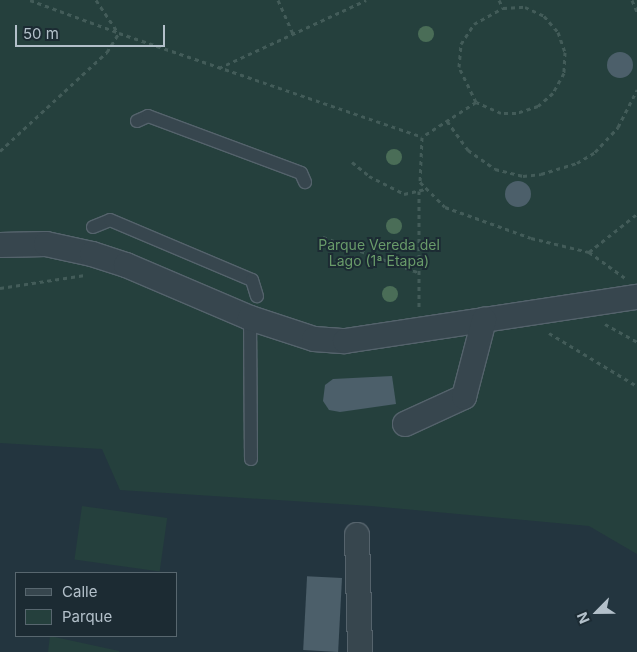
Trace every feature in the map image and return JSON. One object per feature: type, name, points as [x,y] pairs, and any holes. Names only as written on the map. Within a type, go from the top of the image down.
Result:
[{"type":"street","points":[[0,245],[46,244],[126,264],[254,307],[314,340],[344,341],[484,320],[636,291]]},
{"type":"street","points":[[405,424],[464,397],[484,320]]},
{"type":"street","points":[[357,535],[360,652]]},
{"type":"lane","points":[[137,121],[148,116],[301,173],[305,182]]},
{"type":"lane","points":[[93,228],[110,220],[252,280],[254,307],[251,459]]},
{"type":"path","points":[[30,0],[219,68],[422,137]]},
{"type":"path","points":[[96,0],[119,33]]},
{"type":"path","points":[[278,0],[293,34]]},
{"type":"path","points":[[219,68],[366,0]]},
{"type":"path","points":[[499,0],[503,8]]},
{"type":"path","points":[[632,0],[637,12]]},
{"type":"path","points":[[525,7],[544,16],[561,39],[565,52],[564,73],[554,93],[538,106],[516,114],[500,114],[476,102],[459,67],[461,44],[474,24],[503,8],[525,7]]},
{"type":"path","points":[[0,150],[108,52],[119,33]]},
{"type":"path","points":[[447,120],[468,150],[496,169],[523,176],[541,174],[576,164],[595,152],[618,127],[637,90]]},
{"type":"path","points":[[422,137],[476,102]]},
{"type":"path","points":[[422,137],[420,182],[445,207],[531,238],[588,252],[636,291]]},
{"type":"path","points":[[352,162],[404,194],[427,189]]},
{"type":"path","points":[[419,191],[420,313]]},
{"type":"path","points":[[588,252],[637,214]]},
{"type":"path","points":[[323,236],[420,273]]},
{"type":"path","points":[[0,288],[88,275]]},
{"type":"path","points":[[602,322],[637,342]]},
{"type":"path","points":[[546,331],[637,386]]},
{"type":"green space","name":"Parque Vereda del Lago (1ª Etapa)","points":[[0,0],[637,0],[637,554],[589,526],[371,506],[120,490],[102,449],[0,443]]},
{"type":"green space","points":[[82,506],[167,518],[160,571],[74,559]]},
{"type":"green space","points":[[50,637],[119,651],[119,652],[48,652]]},
{"type":"building","points":[[620,52],[629,56],[633,65],[629,74],[620,78],[611,74],[607,65],[611,56]]},
{"type":"building","points":[[518,181],[527,185],[531,194],[527,203],[518,207],[509,203],[505,194],[509,185]]},
{"type":"building","points":[[392,376],[396,404],[340,412],[329,410],[323,401],[325,385],[333,379]]},
{"type":"building","points":[[307,576],[342,578],[338,652],[303,650]]}]
